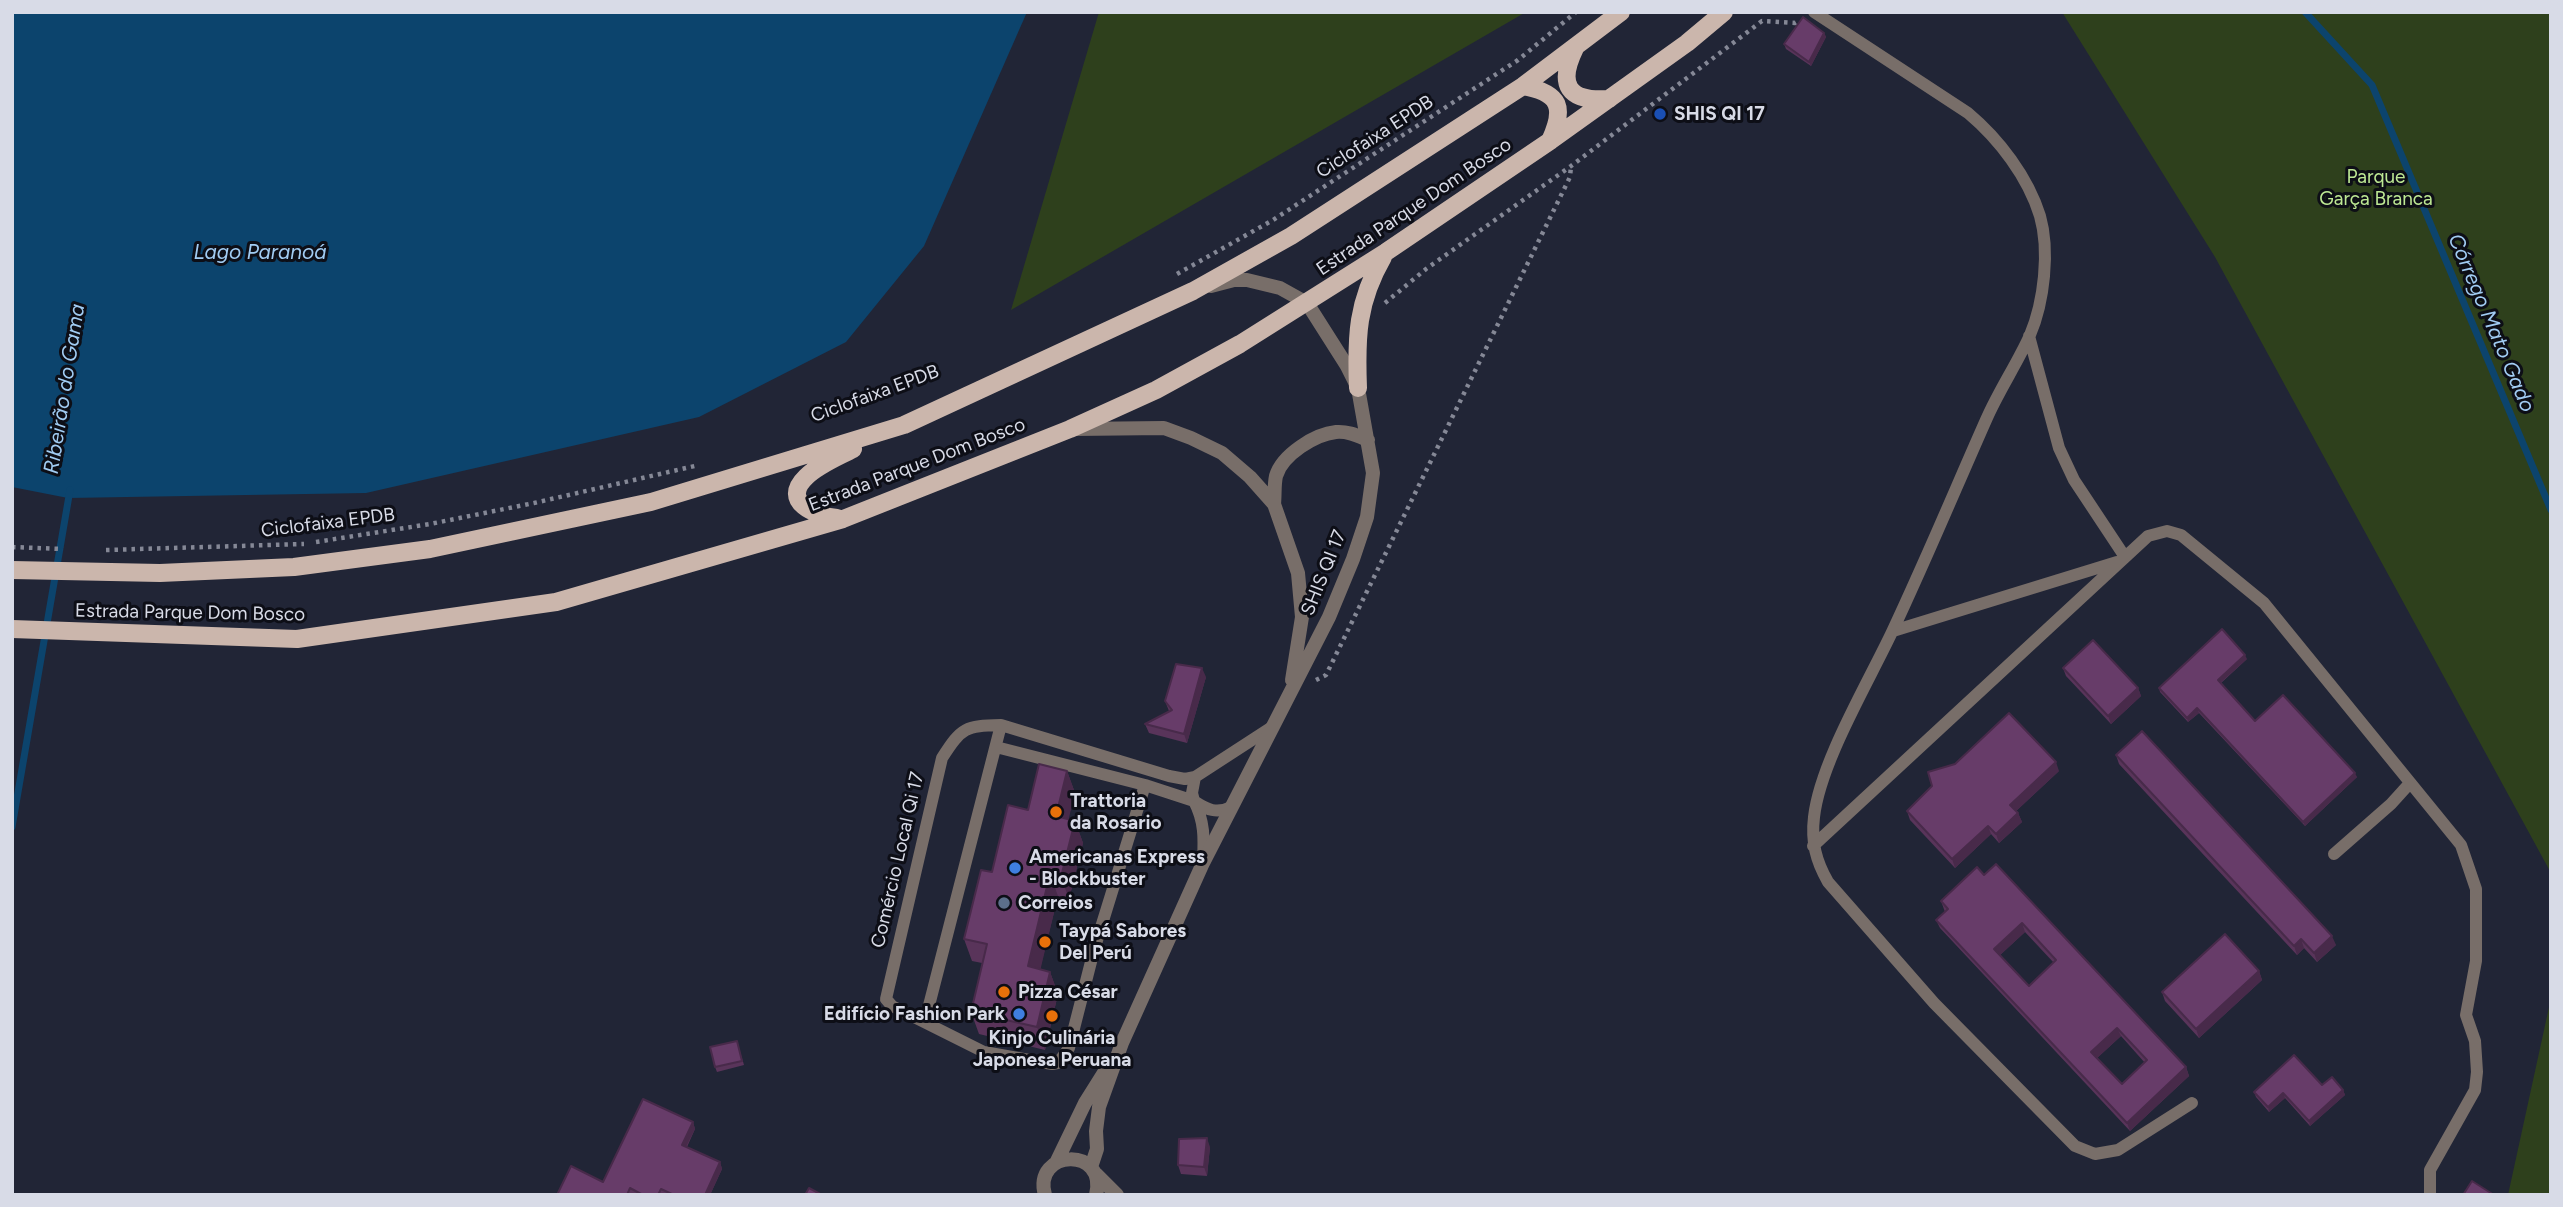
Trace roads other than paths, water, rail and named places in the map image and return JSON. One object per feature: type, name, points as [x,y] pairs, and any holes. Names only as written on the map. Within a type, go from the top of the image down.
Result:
[{"type":"main road","name":"Estrada Parque Dom Bosco","points":[[12,570],[160,573],[294,567],[430,549],[651,502],[904,425],[1193,291],[1292,236],[1523,86],[1621,12]]},
{"type":"main road","name":"Estrada Parque Dom Bosco","points":[[12,629],[297,639],[556,602],[843,519],[1070,429],[1156,390],[1240,345],[1386,252],[1550,141],[1724,12]]},
{"type":"main road","points":[[1575,48],[1566,66],[1565,80],[1571,91],[1586,99],[1609,99]]},
{"type":"main road","points":[[1523,86],[1545,93],[1559,108],[1559,117],[1550,141]]},
{"type":"main road","points":[[1358,388],[1358,332],[1363,303],[1369,282],[1386,252]]},
{"type":"main road","points":[[843,519],[823,517],[805,509],[797,497],[798,486],[807,475],[904,425]]},
{"type":"street","points":[[1193,291],[1234,280],[1247,280],[1280,288],[1307,303]]},
{"type":"street","name":"SHIS QI 17","points":[[1096,1195],[1098,1186],[1093,1171],[1099,1107],[1122,1044],[1203,863],[1329,617],[1367,517],[1373,473],[1358,388],[1307,303]]},
{"type":"street","name":"SHIS QI 17","points":[[1070,429],[1164,428],[1222,453],[1250,477],[1274,504],[1298,573],[1302,617],[1290,693]]},
{"type":"street","points":[[1274,504],[1276,476],[1283,461],[1299,449],[1322,435],[1338,431],[1368,440]]},
{"type":"street","name":"SHIS QI 17","points":[[1042,1190],[1048,1171],[1056,1163],[1084,1103],[1122,1044]]},
{"type":"street","points":[[1056,1163],[1071,1158],[1078,1160],[1116,1195]]},
{"type":"lane","points":[[1809,15],[1968,113],[1992,132],[2027,186],[2040,217],[2045,278],[2029,336],[1994,401],[1893,631],[1837,746],[1821,787],[1814,816],[1816,862],[1828,882],[1934,1003],[2075,1146],[2095,1154],[2118,1150],[2192,1103]]},
{"type":"lane","points":[[2029,336],[2059,448],[2074,480],[2122,559]]},
{"type":"lane","points":[[1814,846],[2148,536],[2167,531],[2181,536],[2264,603],[2461,845],[2476,889],[2476,961],[2466,1015],[2477,1053],[2475,1090],[2430,1170],[2430,1195]]},
{"type":"lane","points":[[1893,631],[2122,559]]},
{"type":"lane","points":[[925,1021],[1001,725]]},
{"type":"lane","name":"Comércio Local Qi 17","points":[[1145,785],[1064,1058],[1052,1064],[984,1052],[891,1006],[885,995],[942,758],[956,735],[973,726],[1001,725],[1169,776],[1185,779],[1195,777]]},
{"type":"lane","points":[[1203,863],[1205,829],[1192,793],[1195,777],[1272,727]]},
{"type":"lane","points":[[996,747],[1145,785],[1194,801],[1214,811],[1231,807]]},
{"type":"lane","points":[[2334,854],[2384,811],[2410,783]]},
{"type":"water","name":"Lago Paranoá","points":[[12,12],[1027,12],[924,246],[846,342],[699,417],[366,493],[68,498],[12,487]]},
{"type":"waterway","name":"Córrego Mato Gado","points":[[2305,12],[2372,85],[2551,510]]},
{"type":"waterway","name":"Ribeirão do Gama","points":[[12,827],[70,490]]},
{"type":"place","name":"SHIS QI 17","points":[[1660,114]]},
{"type":"place","name":"Trattoria da Rosario","points":[[1056,812]]},
{"type":"place","name":"Americanas Express - Blockbuster","points":[[1015,868]]},
{"type":"place","name":"Correios","points":[[1004,903]]},
{"type":"place","name":"Taypá Sabores Del Perú","points":[[1045,942]]},
{"type":"place","name":"Pizza César","points":[[1004,992]]},
{"type":"place","name":"Edifício Fashion Park","points":[[1019,1014]]},
{"type":"place","name":"Kinjo Culinária Japonesa Peruana","points":[[1052,1016]]},
{"type":"park label","name":"Parque Garça Branca","points":[[2376,188]]}]
